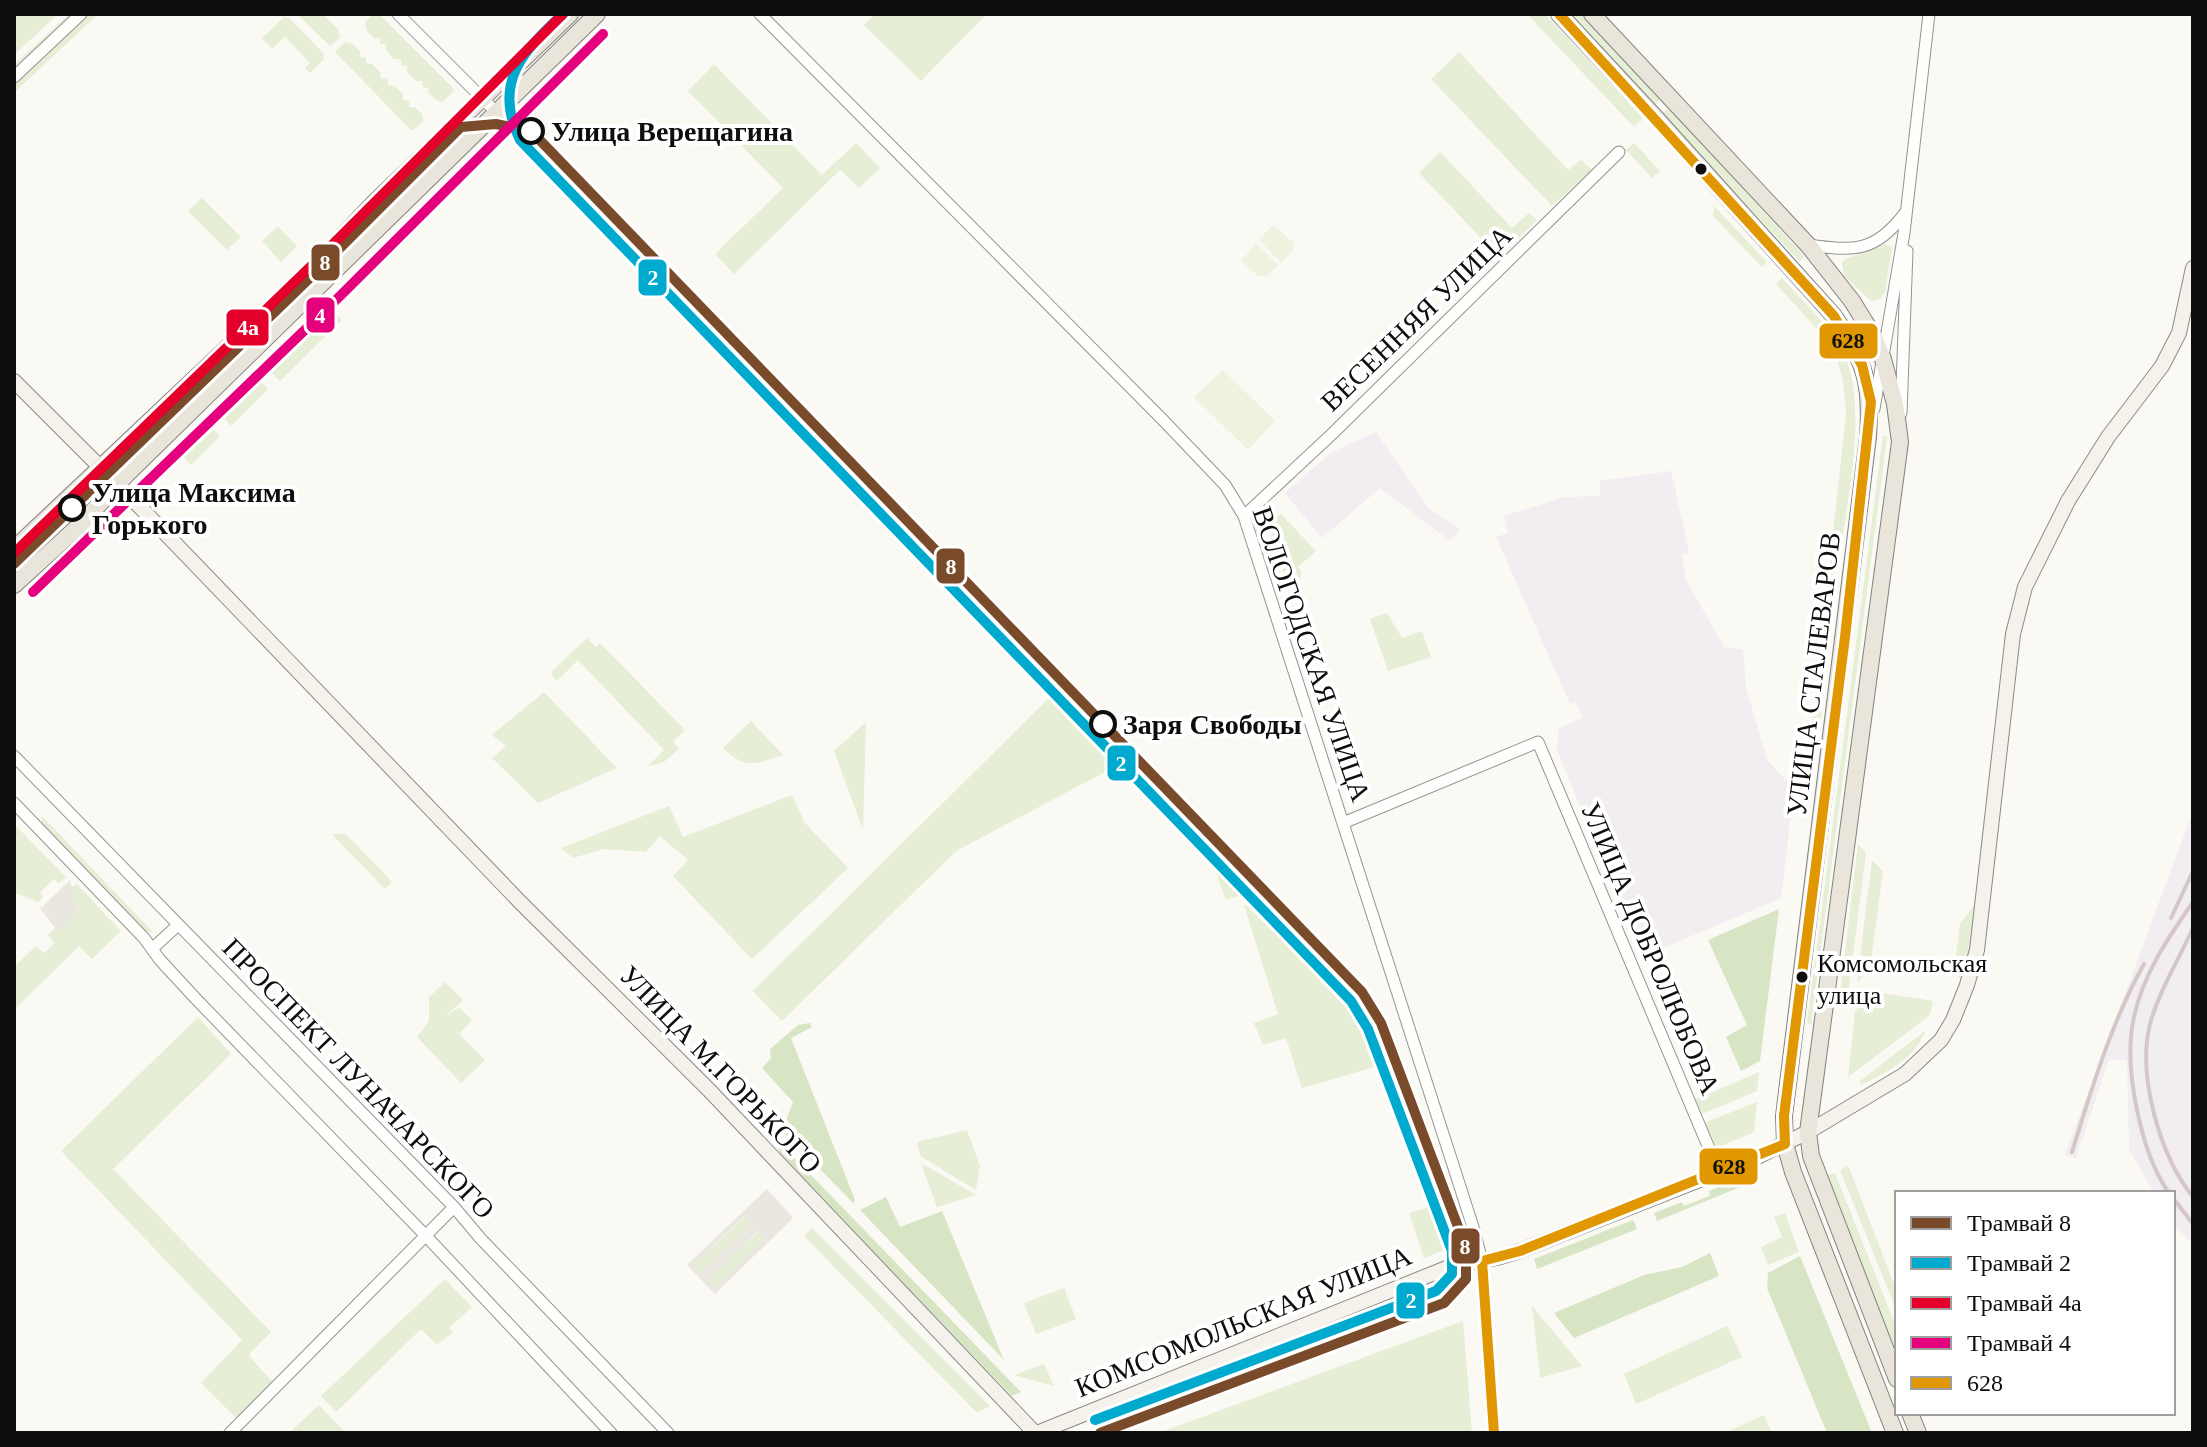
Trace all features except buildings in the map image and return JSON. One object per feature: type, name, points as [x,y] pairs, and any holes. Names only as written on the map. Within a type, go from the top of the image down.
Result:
[{"type":"main road","points":[[14,549],[311,269],[570,14]]},
{"type":"main road","points":[[14,585],[84,522],[117,484],[597,14]]},
{"type":"main road","name":"УЛИЦА СТАЛЕВАРОВ","points":[[1559,14],[1834,316],[1858,357],[1869,384],[1868,437],[1784,1116],[1785,1144],[1793,1172],[1895,1433]]},
{"type":"main road","name":"УЛИЦА СТАЛЕВАРОВ","points":[[1592,14],[1808,245],[1852,301],[1873,335],[1893,393],[1900,442],[1808,1132],[1811,1156],[1895,1374]]},
{"type":"street","points":[[14,77],[81,14]]},
{"type":"street","points":[[398,14],[497,113]]},
{"type":"street","name":"ВОЛОГОДСКАЯ УЛИЦА","points":[[760,14],[1163,420],[1225,485],[1244,516],[1482,1261],[1494,1433]]},
{"type":"street","points":[[1868,437],[1907,209],[1929,14]]},
{"type":"street","name":"ВЕСЕННЯЯ УЛИЦА","points":[[1244,516],[1332,434],[1619,152]]},
{"type":"street","points":[[1808,245],[1847,250],[1870,244],[1893,228],[1907,209]]},
{"type":"street","points":[[1900,442],[1907,209]]},
{"type":"street","name":"КОМСОМОЛЬСКАЯ УЛИЦА","points":[[1036,1433],[1449,1267],[1520,1251],[1785,1144],[1905,1074],[1941,1040],[1967,985],[1977,950],[2013,634],[2025,587],[2088,468],[2162,366],[2179,333],[2193,268]]},
{"type":"street","points":[[14,381],[117,484]]},
{"type":"street","name":"УЛИЦА М.ГОРЬКОГО","points":[[117,484],[521,903],[709,1090],[1036,1433]]},
{"type":"street","name":"УЛИЦА ДОБРОЛЮБОВА","points":[[1343,823],[1538,742],[1719,1172]]},
{"type":"street","name":"ПРОСПЕКТ ЛУНАЧАРСКОГО","points":[[14,756],[454,1207],[668,1433]]},
{"type":"street","points":[[14,803],[153,948],[187,990],[426,1236],[611,1433]]},
{"type":"street","points":[[153,948],[178,925]]},
{"type":"street","points":[[230,1433],[454,1207]]},
{"type":"shaded area","points":[[1376,432],[1428,508],[1460,529],[1450,541],[1380,488],[1322,538],[1285,493],[1332,452]]},
{"type":"shaded area","points":[[1671,471],[1689,553],[1682,555],[1686,580],[1724,647],[1743,650],[1746,688],[1767,760],[1794,789],[1781,898],[1644,956],[1597,844],[1610,837],[1603,822],[1589,828],[1557,750],[1559,728],[1583,718],[1576,702],[1570,704],[1496,537],[1508,533],[1504,516],[1564,497],[1600,496],[1600,481]]},
{"type":"shaded area","points":[[2193,811],[2193,1244],[2175,1226],[2175,1191],[2153,1191],[2129,1149],[2127,1060],[2109,1060],[2076,1158],[2065,1155]]},
{"type":"shaded area","points":[[70,880],[79,913],[59,932],[40,909]]},
{"type":"shaded area","points":[[767,1189],[793,1218],[715,1294],[687,1265]],"holes":[[[744,1216],[752,1224],[702,1272],[695,1264]],[[758,1231],[765,1239],[715,1287],[709,1279]]]},
{"type":"green space","points":[[14,14],[58,14],[14,55]]},
{"type":"green space","points":[[69,14],[98,14],[14,93],[14,65]]},
{"type":"green space","points":[[297,14],[323,14],[338,29],[340,37],[330,46]]},
{"type":"green space","points":[[374,14],[379,14],[455,90],[442,102],[428,93],[429,88],[423,87],[422,81],[416,81],[407,72],[407,66],[401,65],[401,59],[394,59],[386,50],[386,44],[380,44],[380,38],[374,38],[367,31],[365,22]]},
{"type":"green space","points":[[875,14],[987,14],[921,81],[864,25]]},
{"type":"green space","points":[[1527,14],[1545,14],[1643,118],[1634,127]]},
{"type":"green space","points":[[1570,14],[1582,14],[1661,99],[1655,105]]},
{"type":"green space","points":[[284,17],[290,19],[323,53],[324,59],[310,73],[305,68],[310,63],[285,37],[272,49],[262,38]]},
{"type":"green space","points":[[345,42],[353,44],[360,51],[360,57],[366,57],[366,63],[372,64],[380,72],[381,78],[387,79],[388,85],[403,94],[403,100],[409,101],[409,107],[415,107],[422,114],[423,121],[412,131],[335,52]]},
{"type":"green space","points":[[1459,52],[1568,170],[1581,160],[1592,170],[1552,206],[1431,79]]},
{"type":"green space","points":[[714,64],[822,175],[856,143],[880,168],[859,188],[840,170],[734,274],[715,254],[783,188],[688,91]]},
{"type":"green space","points":[[1669,108],[1804,256],[1800,262],[1662,114]]},
{"type":"green space","points":[[1634,143],[1660,171],[1652,178],[1626,150]]},
{"type":"green space","points":[[1440,152],[1512,228],[1529,213],[1537,220],[1499,257],[1419,173]]},
{"type":"green space","points":[[202,198],[241,237],[227,250],[188,211]]},
{"type":"green space","points":[[1714,206],[1767,262],[1762,267],[1713,216]]},
{"type":"green space","points":[[1273,225],[1294,243],[1293,250],[1281,263],[1259,240]]},
{"type":"green space","points":[[278,226],[297,246],[281,262],[262,241]]},
{"type":"green space","points":[[1256,244],[1278,265],[1267,276],[1258,276],[1241,261]]},
{"type":"green space","points":[[1886,244],[1892,248],[1885,292],[1880,299],[1871,301],[1844,276],[1842,262]]},
{"type":"green space","points":[[1782,278],[1838,344],[1851,376],[1855,401],[1854,457],[1827,630],[1822,635],[1846,415],[1845,394],[1839,366],[1831,349],[1776,284]]},
{"type":"green space","points":[[329,306],[342,320],[280,381],[266,367]]},
{"type":"green space","points":[[1417,320],[1426,329],[1410,345],[1402,336]]},
{"type":"green space","points":[[1223,370],[1275,421],[1248,450],[1194,397]]},
{"type":"green space","points":[[256,377],[268,389],[231,426],[219,413]]},
{"type":"green space","points":[[208,424],[220,436],[191,465],[179,452]]},
{"type":"green space","points":[[1883,435],[1887,437],[1811,1025],[1807,1023]]},
{"type":"green space","points":[[1281,514],[1316,551],[1298,567],[1302,572],[1299,580],[1287,584],[1268,523]]},
{"type":"green space","points":[[1259,521],[1279,583],[1271,580],[1255,527]]},
{"type":"green space","points":[[1387,613],[1402,638],[1422,631],[1431,657],[1388,671],[1370,619]]},
{"type":"green space","points":[[587,638],[596,647],[600,643],[685,730],[673,742],[679,749],[664,762],[648,766],[664,750],[578,660],[557,681],[552,676],[553,670]]},
{"type":"green space","points":[[1830,646],[1817,748],[1809,743],[1821,652]]},
{"type":"green space","points":[[544,692],[617,768],[538,803],[492,758],[506,746],[492,735]]},
{"type":"green space","points":[[1051,696],[1118,765],[956,851],[782,1021],[753,991]]},
{"type":"green space","points":[[751,721],[783,755],[751,763],[738,760],[723,748]]},
{"type":"green space","points":[[866,722],[863,830],[834,751]]},
{"type":"green space","points":[[792,795],[805,823],[848,868],[752,959],[673,876],[688,860],[660,836],[646,852],[604,849],[573,858],[561,848],[669,806],[683,837]]},
{"type":"green space","points":[[42,816],[153,932],[144,931],[41,825]]},
{"type":"green space","points":[[14,824],[66,877],[59,883],[54,879],[40,892],[43,897],[38,902],[14,892]]},
{"type":"green space","points":[[1202,833],[1255,890],[1226,900]]},
{"type":"green space","points":[[332,834],[346,834],[392,882],[385,889]]},
{"type":"green space","points":[[1858,844],[1866,853],[1848,994],[1839,1001]]},
{"type":"green space","points":[[1872,860],[1883,871],[1870,969],[1857,982]]},
{"type":"green space","points":[[77,884],[121,931],[92,959],[79,946],[14,1010],[14,967],[36,946],[44,953],[55,943],[48,935],[56,927],[59,931],[79,913],[72,887]]},
{"type":"green space","points":[[1244,905],[1269,907],[1352,994],[1372,1020],[1388,1063],[1302,1088],[1286,1038],[1263,1045],[1254,1023],[1278,1014]]},
{"type":"green space","points":[[1974,905],[1978,910],[1962,982],[1954,970],[1960,924]]},
{"type":"green space","points":[[1779,909],[1760,1061],[1741,1071],[1726,1037],[1747,1025],[1708,940]]},
{"type":"green space","points":[[445,982],[463,1000],[444,1018],[459,1007],[472,1020],[459,1034],[485,1060],[461,1083],[417,1037],[429,1021],[429,997]]},
{"type":"green space","points":[[1875,992],[1933,1001],[1930,1015],[1848,1077],[1855,1011]]},
{"type":"green space","points":[[198,1017],[231,1054],[113,1169],[271,1332],[250,1353],[250,1357],[276,1386],[239,1421],[201,1383],[242,1340],[61,1151]]},
{"type":"green space","points":[[810,1023],[812,1027],[791,1038],[855,1200],[853,1203],[782,1130],[793,1102],[762,1068],[771,1058],[770,1049],[798,1025]]},
{"type":"green space","points":[[1926,1030],[1907,1057],[1861,1085],[1860,1081]]},
{"type":"green space","points":[[1759,1072],[1757,1091],[1700,1115],[1694,1100]]},
{"type":"green space","points":[[1757,1102],[1754,1132],[1714,1149],[1704,1123]]},
{"type":"green space","points":[[967,1130],[980,1166],[976,1190],[920,1156],[917,1142]]},
{"type":"green space","points":[[782,1145],[1021,1392],[1012,1396],[782,1158],[778,1149]]},
{"type":"green space","points":[[921,1163],[976,1195],[937,1207]]},
{"type":"green space","points":[[1848,1165],[1895,1287],[1895,1307],[1840,1170]]},
{"type":"green space","points":[[1757,1171],[1760,1179],[1657,1221],[1654,1213],[1682,1202],[1684,1206],[1707,1197],[1709,1191]]},
{"type":"green space","points":[[1835,1173],[1895,1324],[1895,1352],[1824,1176]]},
{"type":"green space","points":[[886,1197],[900,1227],[942,1211],[1004,1360],[860,1210]]},
{"type":"green space","points":[[1436,1205],[1450,1248],[1424,1258],[1409,1213]]},
{"type":"green space","points":[[1785,1213],[1799,1252],[1768,1265],[1761,1247],[1782,1237],[1774,1217]]},
{"type":"green space","points":[[745,1216],[752,1224],[702,1273],[695,1264]]},
{"type":"green space","points":[[1633,1220],[1637,1229],[1537,1269],[1534,1259]]},
{"type":"green space","points":[[812,1228],[990,1406],[977,1413],[804,1236]]},
{"type":"green space","points":[[759,1231],[766,1239],[716,1287],[708,1279]]},
{"type":"green space","points":[[1710,1253],[1719,1276],[1574,1338],[1554,1313],[1644,1275],[1682,1267]]},
{"type":"green space","points":[[1800,1256],[1872,1433],[1827,1433],[1767,1288],[1768,1273]]},
{"type":"green space","points":[[445,1279],[472,1307],[449,1328],[453,1332],[437,1345],[421,1329],[336,1412],[321,1396]]},
{"type":"green space","points":[[1064,1288],[1076,1319],[1036,1334],[1024,1303]]},
{"type":"green space","points":[[1532,1306],[1582,1366],[1540,1378]]},
{"type":"green space","points":[[1463,1321],[1472,1433],[1159,1433]]},
{"type":"green space","points":[[1727,1326],[1742,1357],[1636,1404],[1624,1374]]},
{"type":"green space","points":[[1044,1364],[1054,1386],[1014,1375]]},
{"type":"green space","points":[[319,1405],[346,1433],[291,1431]]},
{"type":"green space","points":[[1764,1415],[1772,1433],[1725,1433]]},
{"type":"railway","points":[[2171,918],[2193,871]]},
{"type":"railway","points":[[2168,1191],[2150,1156],[2137,1110],[2131,1041],[2142,989],[2165,944],[2193,902]]},
{"type":"railway","points":[[2193,928],[2154,1012],[2147,1045],[2149,1091],[2154,1115],[2171,1160],[2193,1197]]},
{"type":"railway","points":[[2072,1152],[2112,1033],[2144,964]]},
{"type":"railway","points":[[2175,1201],[2193,1224]]},
{"type":"tram line","name":"2","points":[[563,14],[535,41],[516,70],[509,101],[520,140],[1351,1001],[1368,1029],[1452,1251],[1452,1274],[1436,1291],[1095,1420]]},
{"type":"tram line","name":"4а","points":[[14,553],[309,268],[563,14]]},
{"type":"tram line","name":"4","points":[[33,592],[338,298],[603,34]]},
{"type":"tram line","name":"8","points":[[14,564],[461,127],[496,124],[531,131],[1362,992],[1381,1023],[1466,1248],[1466,1279],[1444,1303],[1100,1433]]},
{"type":"transit line","name":"628","points":[[1494,1433],[1482,1261],[1520,1251],[1785,1144],[1784,1116],[1845,637],[1871,402],[1862,365],[1834,316],[1559,14]]},
{"type":"place","name":"Улица Верещагина","points":[[531,131]]},
{"type":"place","name":"Улица Максима Горького","points":[[72,508]]},
{"type":"place","name":"Заря Свободы","points":[[1103,724]]},
{"type":"place","name":"Комсомольская улица","points":[[1802,977]]}]
